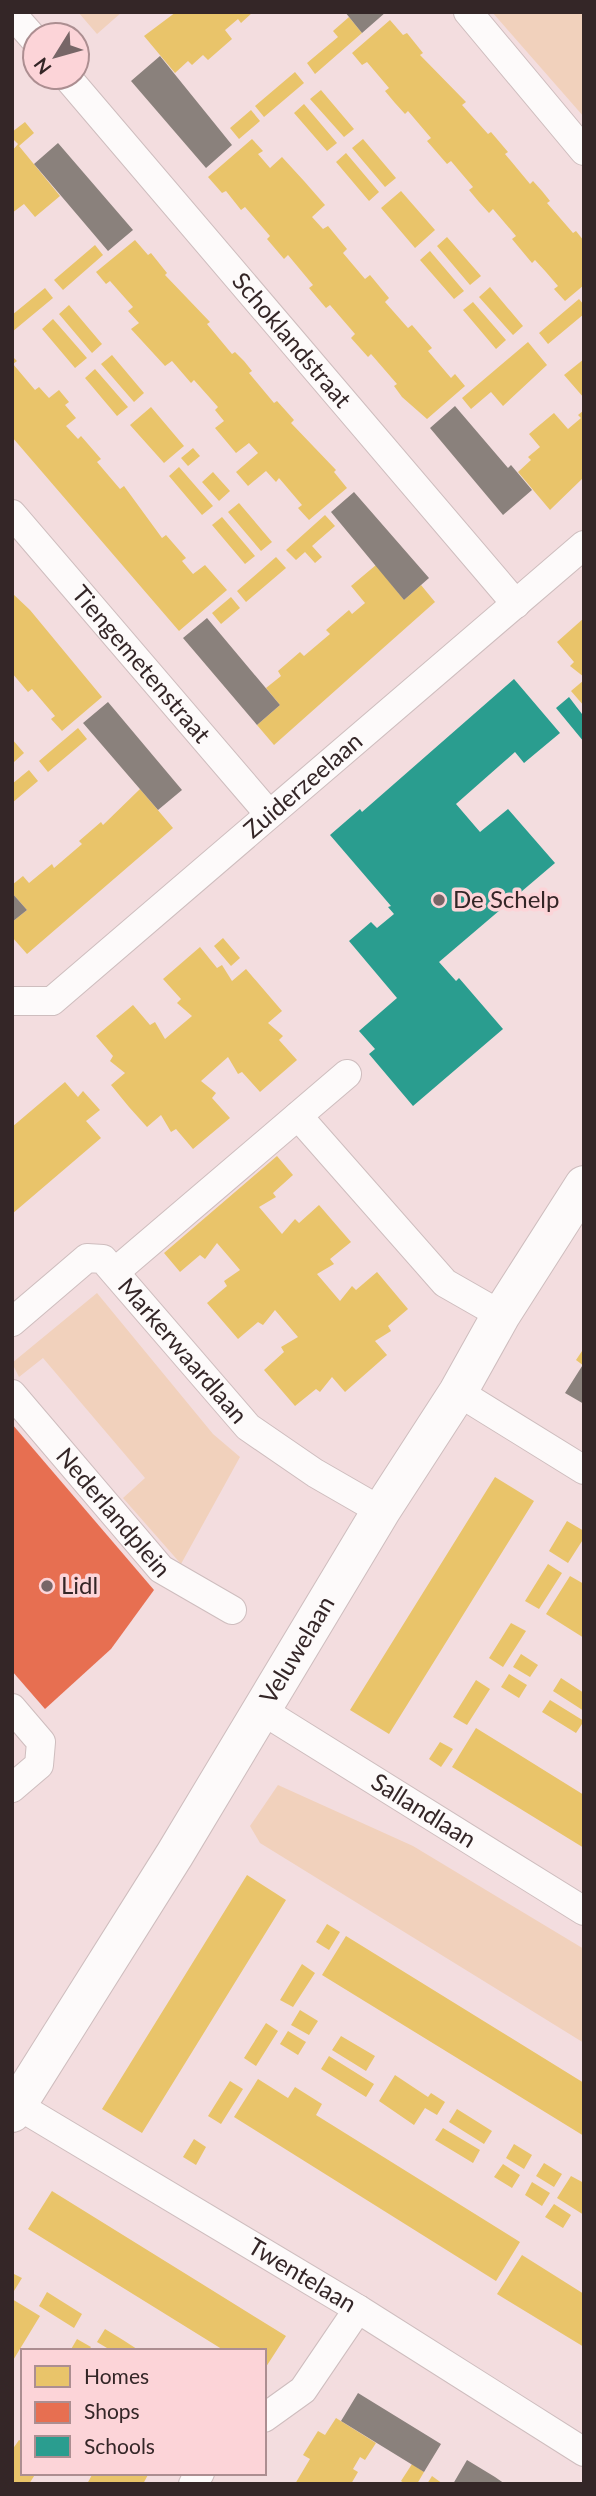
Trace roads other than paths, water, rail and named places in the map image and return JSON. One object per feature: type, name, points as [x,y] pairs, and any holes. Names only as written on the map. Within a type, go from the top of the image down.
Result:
[{"type":"street","points":[[468,12],[584,151]]},
{"type":"street","name":"Schoklandstraat","points":[[79,91],[516,604]]},
{"type":"street","name":"Tiengemetenstraat","points":[[12,514],[269,814]]},
{"type":"street","name":"Zuiderzeelaan","points":[[12,1002],[52,1002],[584,545]]},
{"type":"street","name":"Markerwaardlaan","points":[[347,1074],[116,1272],[248,1427],[315,1473],[381,1511]]},
{"type":"street","points":[[298,1116],[445,1283],[501,1315]]},
{"type":"street","name":"Veluwelaan","points":[[14,2107],[263,1711],[381,1511],[458,1392],[501,1315],[584,1185]]},
{"type":"street","points":[[12,1322],[87,1258],[103,1259],[116,1272]]},
{"type":"street","points":[[458,1392],[584,1470]]},
{"type":"street","name":"Nederlandplein","points":[[12,1394],[161,1569],[232,1610]]},
{"type":"street","points":[[12,1708],[41,1742],[39,1765],[12,1788]]},
{"type":"street","name":"Sallandlaan","points":[[263,1711],[584,1911]]},
{"type":"street","name":"Twentelaan","points":[[14,2107],[358,2309],[584,2452]]},
{"type":"street","points":[[266,2417],[303,2390],[358,2309]]},
{"type":"place","name":"De Schelp","points":[[439,900]]},
{"type":"place","name":"Lidl","points":[[47,1586]]}]
